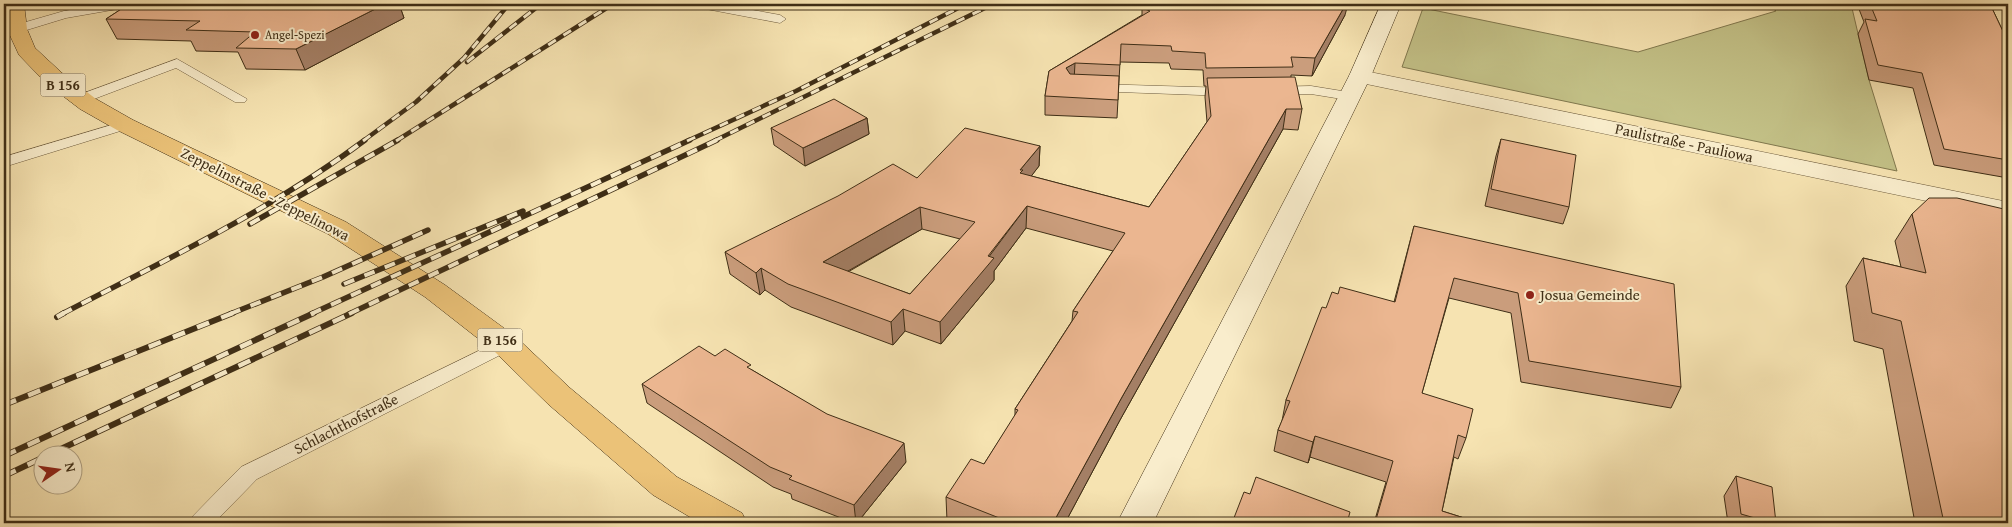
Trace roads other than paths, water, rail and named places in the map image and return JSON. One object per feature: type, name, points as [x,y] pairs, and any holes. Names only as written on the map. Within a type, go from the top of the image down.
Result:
[{"type":"main road","name":"Zeppelinstraße - Zeppelinowa","points":[[13,15],[26,51],[54,78],[81,99],[125,125],[337,228],[435,291],[506,344],[560,396],[665,486],[729,523]]},
{"type":"street","points":[[1135,523],[1354,86],[1391,4]]},
{"type":"street","name":"Paulistraße - Pauliowa","points":[[1354,86],[2008,210]]},
{"type":"lane","points":[[13,15],[64,15],[125,4]]},
{"type":"lane","points":[[701,4],[780,19]]},
{"type":"lane","points":[[81,99],[177,63],[240,99]]},
{"type":"lane","points":[[1266,91],[1311,90],[1354,86]]},
{"type":"lane","points":[[1084,88],[1239,92]]},
{"type":"lane","points":[[4,162],[125,125]]},
{"type":"lane","name":"Schlachthofstraße","points":[[200,523],[249,473],[506,344]]},
{"type":"railway","points":[[363,141],[416,102],[464,58],[509,4]]},
{"type":"railway","points":[[467,62],[541,4]]},
{"type":"railway","points":[[396,141],[613,4]]},
{"type":"railway","points":[[687,141],[796,91],[966,4]]},
{"type":"railway","points":[[714,141],[993,4]]},
{"type":"railway","points":[[62,314],[255,212],[365,140]]},
{"type":"railway","points":[[250,224],[398,140]]},
{"type":"railway","points":[[311,314],[690,140]]},
{"type":"railway","points":[[349,314],[717,140]]},
{"type":"railway","points":[[344,284],[523,211]]},
{"type":"railway","points":[[230,314],[323,277],[428,230]]},
{"type":"railway","points":[[57,317],[64,313]]},
{"type":"railway","points":[[4,405],[233,313]]},
{"type":"railway","points":[[4,456],[314,313]]},
{"type":"railway","points":[[71,444],[352,313]]},
{"type":"railway","points":[[4,476],[32,463]]},
{"type":"place","name":"Angel-Spezi","points":[[255,35]]},
{"type":"place","name":"Josua Gemeinde","points":[[1530,295]]}]
